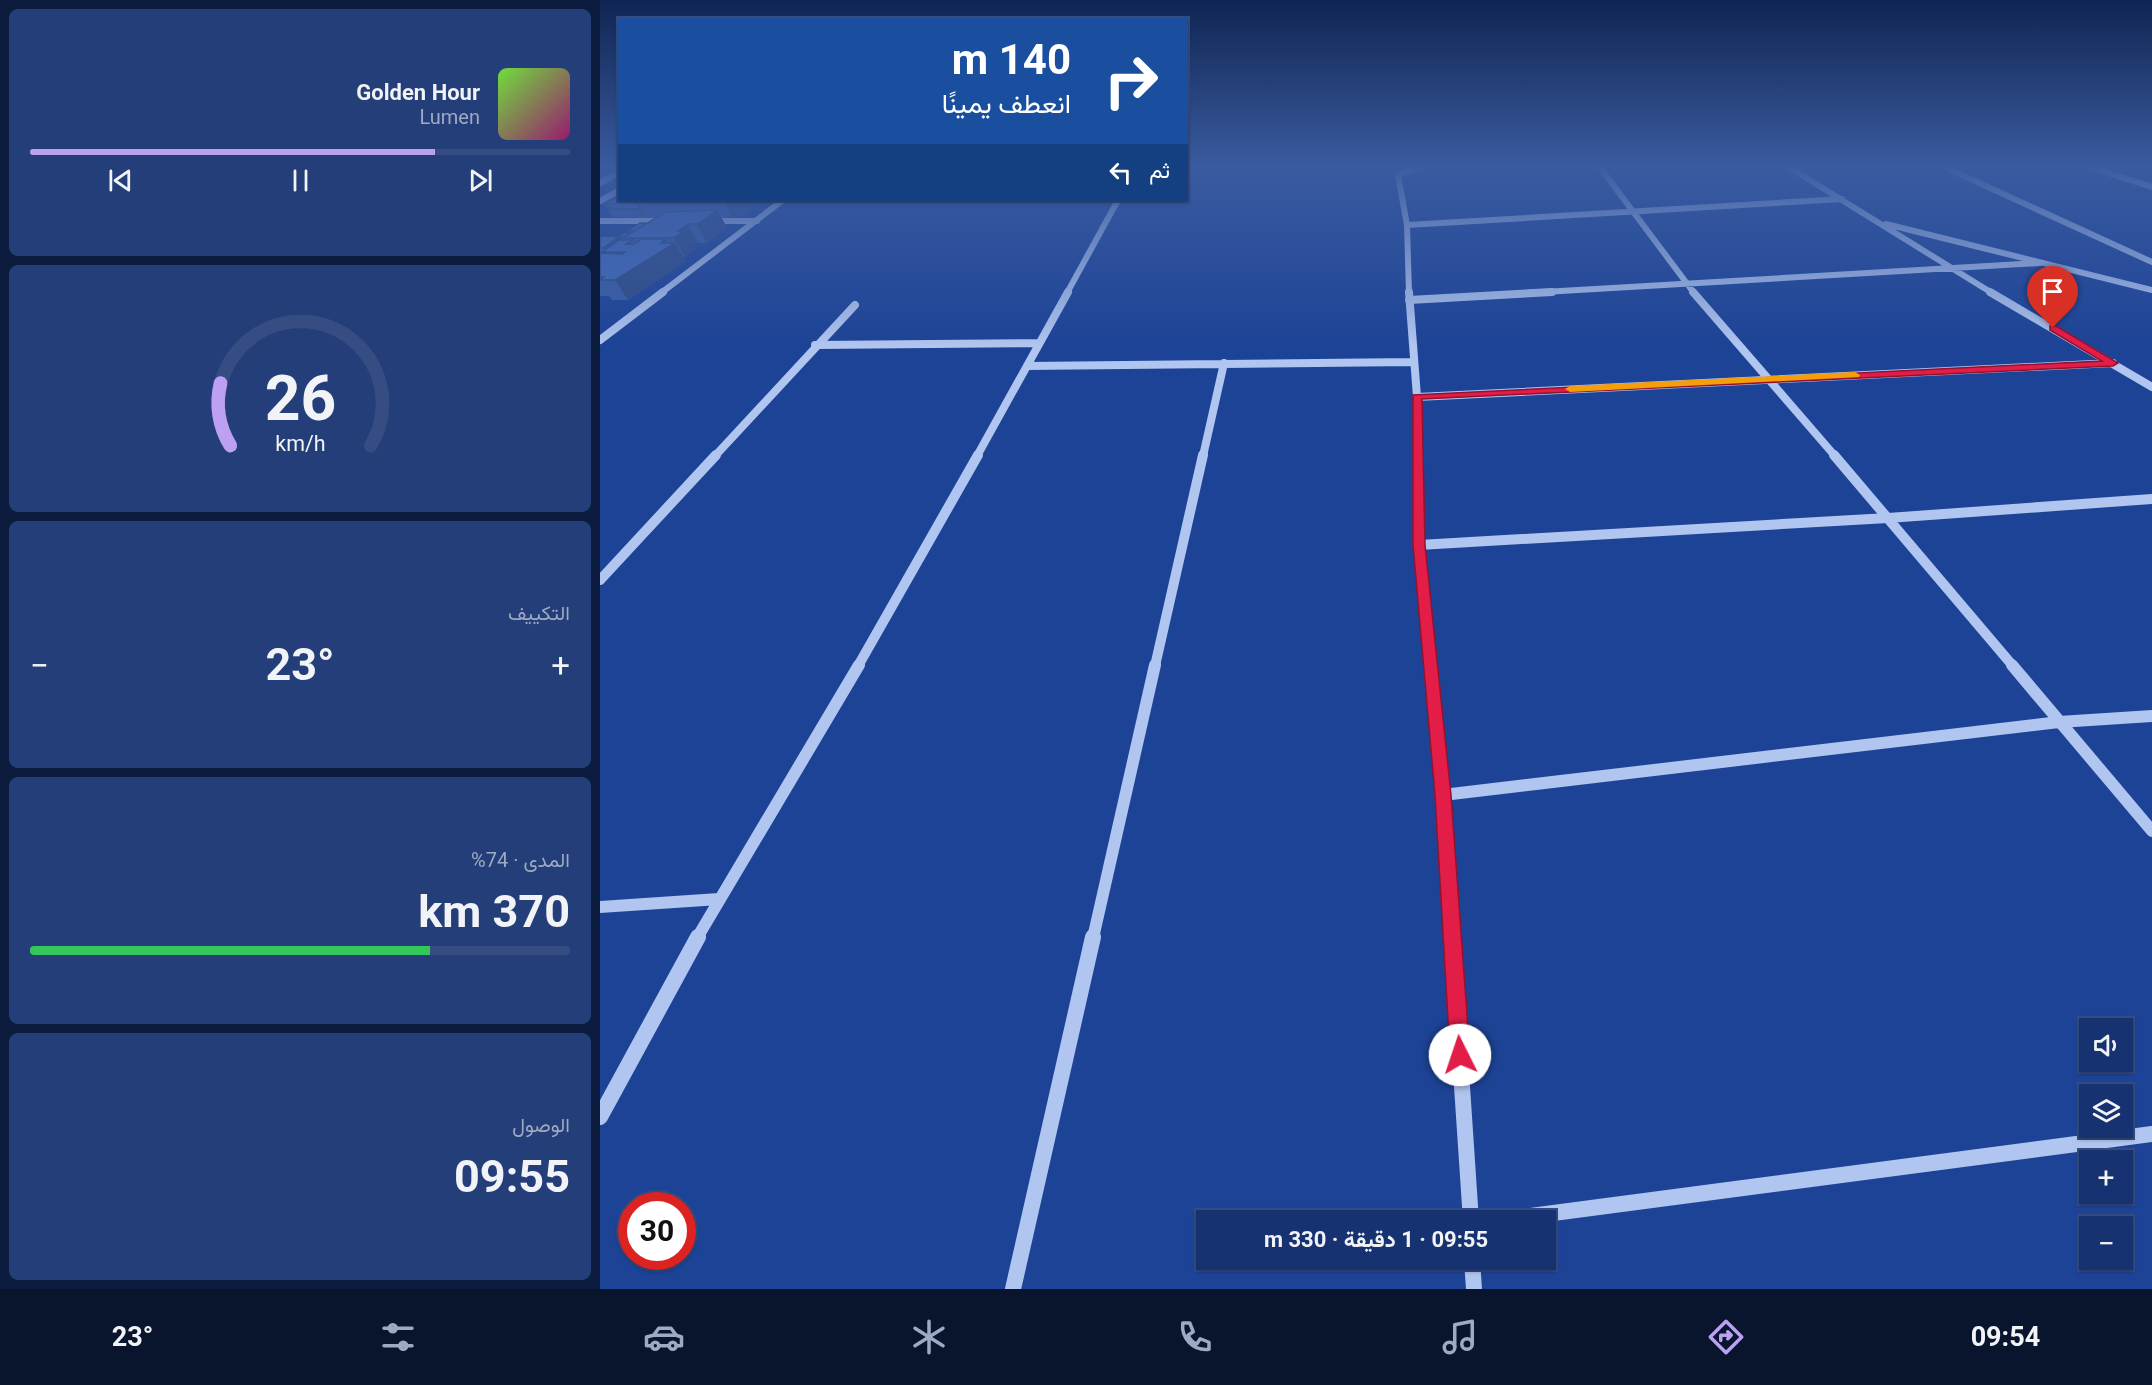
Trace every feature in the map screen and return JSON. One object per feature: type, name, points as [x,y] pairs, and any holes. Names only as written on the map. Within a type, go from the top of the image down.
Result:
[{"type":"street","points":[[600,340],[604,334],[750,226]]},
{"type":"street","points":[[600,1117],[719,899],[904,589],[1103,226]]},
{"type":"street","points":[[1407,226],[1412,362],[1417,397],[1419,545],[1443,795],[1470,1210]]},
{"type":"street","points":[[1645,226],[1688,286],[1770,379],[2152,831]]},
{"type":"street","points":[[1882,226],[2152,387]]},
{"type":"street","points":[[1894,226],[2152,290]]},
{"type":"street","points":[[2074,226],[2152,262]]},
{"type":"street","points":[[1409,300],[1688,286],[2040,263]]},
{"type":"street","points":[[600,580],[815,345],[855,305]]},
{"type":"street","points":[[815,345],[1038,343]]},
{"type":"street","points":[[1027,366],[1412,362]]},
{"type":"street","points":[[1013,1289],[1224,363]]},
{"type":"street","points":[[1417,397],[2113,363]]},
{"type":"street","points":[[1419,545],[1888,518],[2152,499]]},
{"type":"street","points":[[1443,795],[2059,722],[2152,716]]},
{"type":"street","points":[[600,907],[719,899]]},
{"type":"street","points":[[1556,1213],[2152,1134]]},
{"type":"street","points":[[1473,1270],[1474,1289]]},
{"type":"building","points":[[635,226],[642,226],[634,231],[628,231]]},
{"type":"building","points":[[642,226],[685,226],[678,231],[685,231],[674,238],[622,238]]},
{"type":"building","points":[[624,233],[631,233],[600,248],[600,236],[617,237]]},
{"type":"building","points":[[641,239],[665,239],[661,243],[675,243],[615,280],[600,280],[604,277],[600,277],[600,253],[622,254],[625,252],[602,252],[619,240],[632,240],[626,244],[634,244]]},
{"type":"slow traffic","points":[[1570,389],[1855,375]]},
{"type":"route","points":[[1460,1055],[1443,795],[1419,545],[1417,397],[2113,363],[2053,328]]}]
